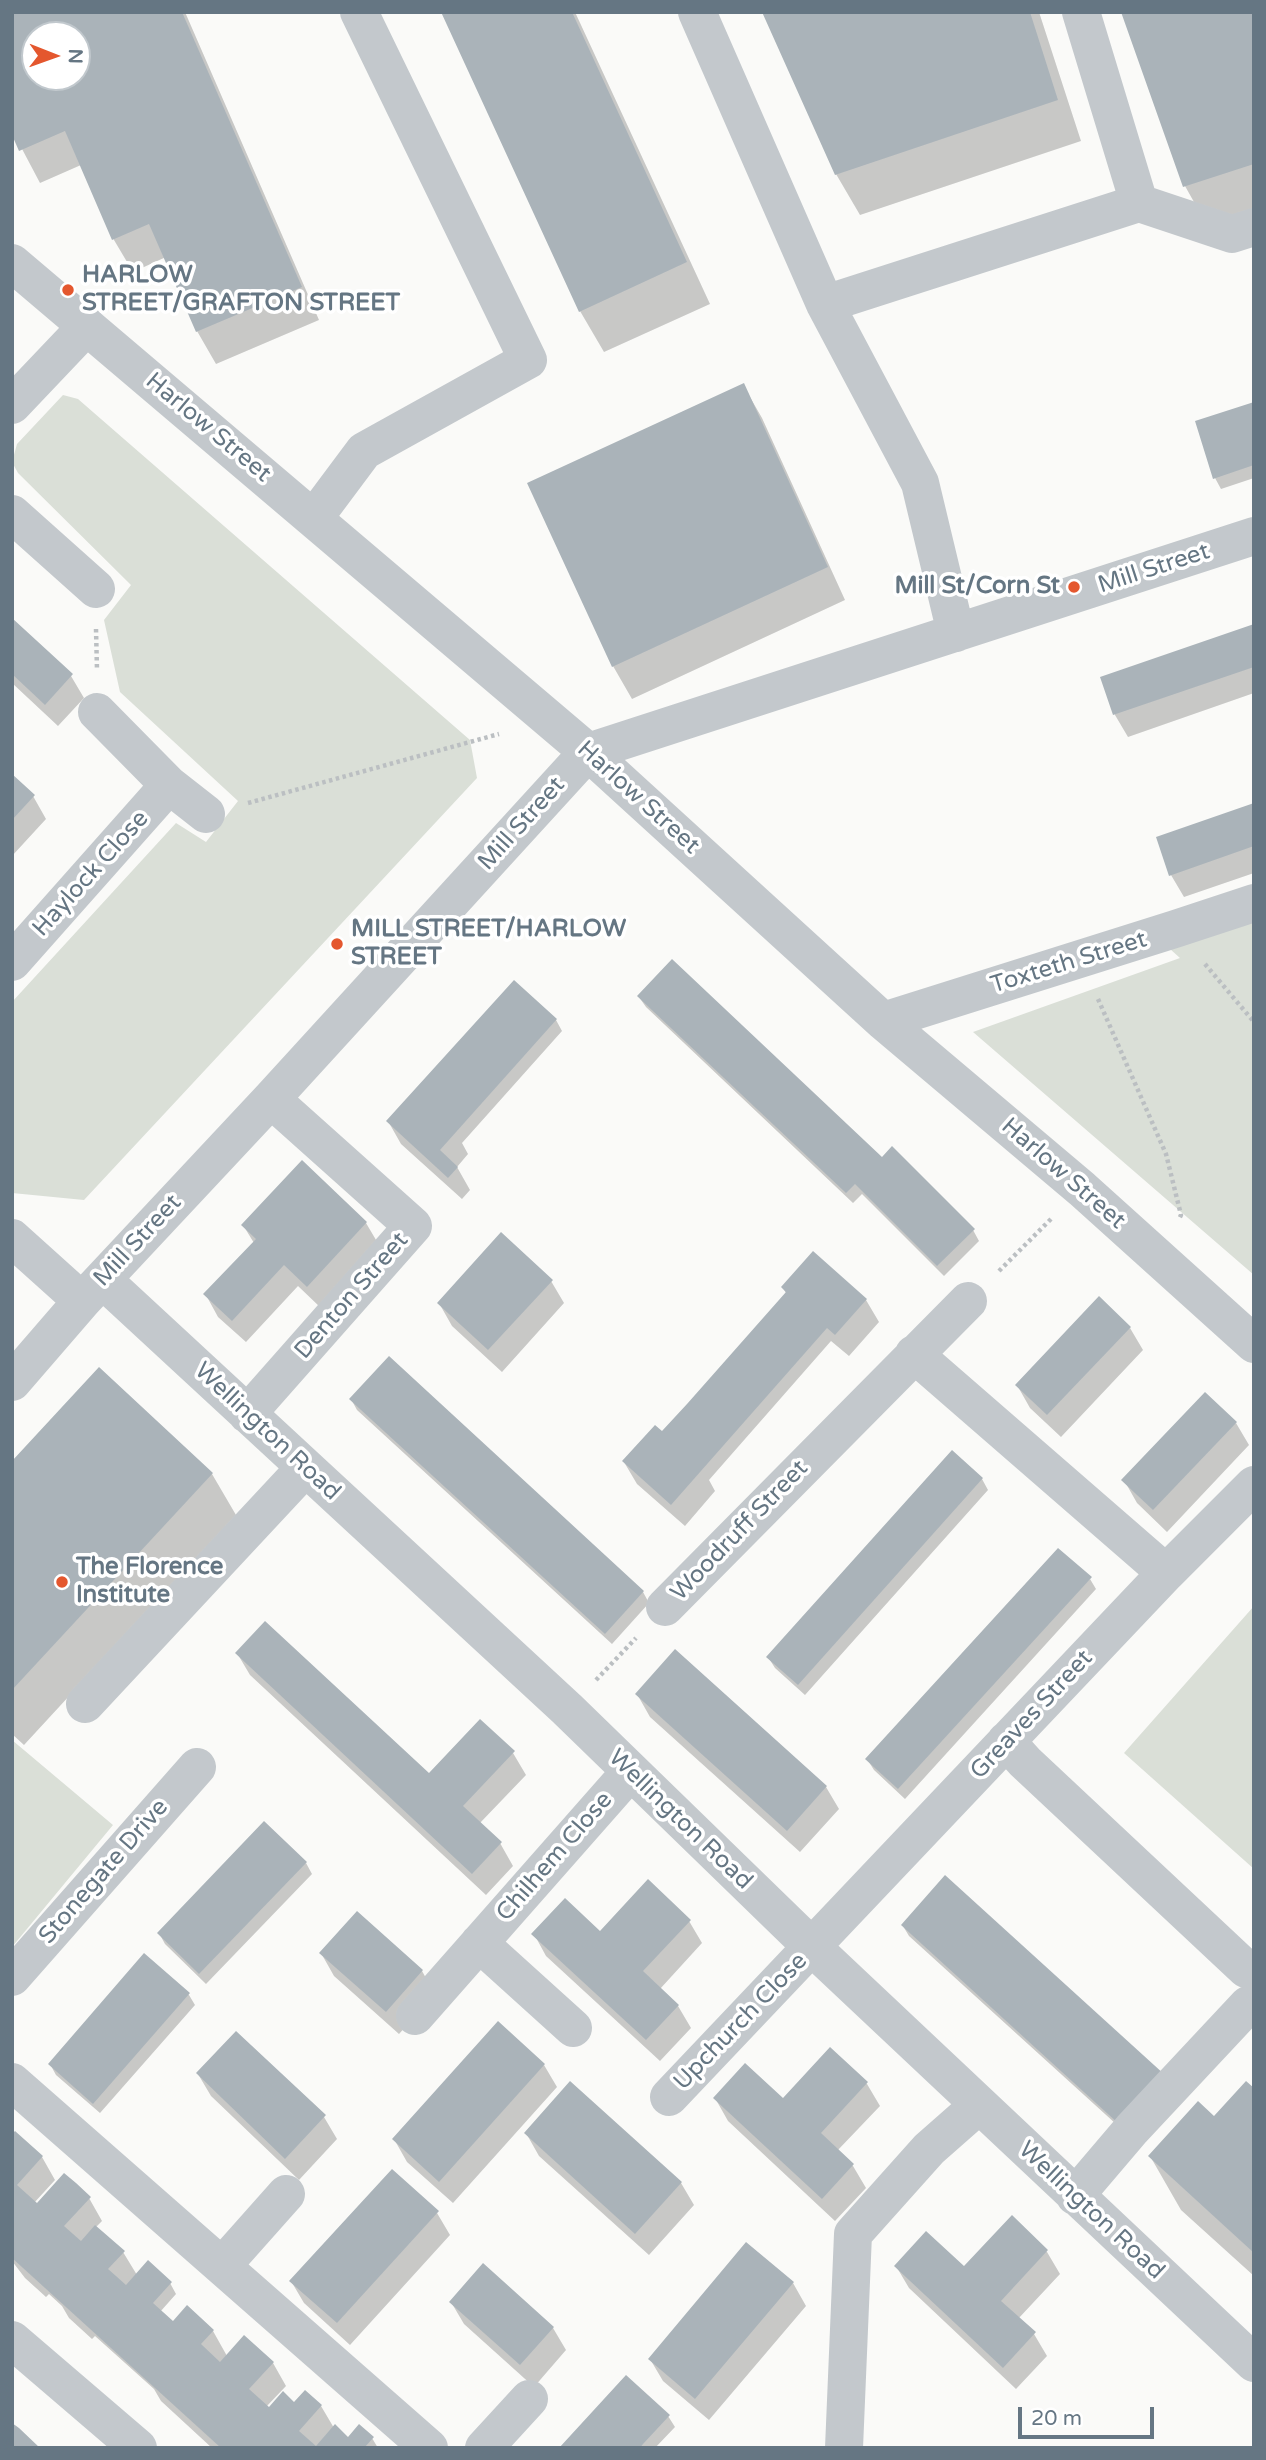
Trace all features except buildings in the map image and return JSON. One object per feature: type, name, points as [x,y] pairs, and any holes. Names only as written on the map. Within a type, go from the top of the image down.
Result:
[{"type":"street","points":[[314,518],[364,451],[528,360],[359,12]]},
{"type":"street","points":[[697,12],[825,304],[920,483],[956,633]]},
{"type":"street","points":[[1080,12],[1139,202]]},
{"type":"street","points":[[825,304],[1139,202],[1232,234],[1254,227]]},
{"type":"street","name":"Harlow Street","points":[[12,263],[588,752],[883,1021],[1082,1189],[1254,1344]]},
{"type":"street","points":[[12,405],[87,326]]},
{"type":"street","points":[[12,514],[96,589]]},
{"type":"street","name":"Mill Street","points":[[12,1382],[92,1291],[588,752],[1254,536]]},
{"type":"street","points":[[97,712],[169,785],[206,814]]},
{"type":"street","name":"Haylock Close","points":[[12,962],[169,785]]},
{"type":"street","name":"Toxteth Street","points":[[883,1021],[1254,903]]},
{"type":"street","name":"Denton Street","points":[[247,1414],[413,1226],[271,1099]]},
{"type":"street","name":"Wellington Road","points":[[12,1238],[92,1291],[247,1414],[567,1709],[812,1947],[1254,2363]]},
{"type":"street","name":"Woodruff Street","points":[[666,1607],[968,1301]]},
{"type":"street","points":[[914,1354],[1166,1573]]},
{"type":"street","points":[[85,1704],[305,1468]]},
{"type":"street","name":"Greaves Street","points":[[812,1947],[1166,1573],[1254,1485]]},
{"type":"street","points":[[1006,1741],[1250,1987],[1248,2006],[1132,2129],[1075,2196]]},
{"type":"street","name":"Stonegate Drive","points":[[12,1977],[197,1767]]},
{"type":"street","name":"Chilhem Close","points":[[415,2016],[630,1772]]},
{"type":"street","name":"Chilhem Close","points":[[479,1943],[573,2028]]},
{"type":"street","name":"Upchurch Close","points":[[669,2097],[812,1947]]},
{"type":"street","points":[[12,2082],[429,2448]]},
{"type":"street","points":[[844,2448],[853,2234],[929,2149],[979,2105]]},
{"type":"street","points":[[222,2266],[286,2194]]},
{"type":"street","points":[[12,2340],[138,2448]]},
{"type":"street","points":[[484,2448],[529,2399]]},
{"type":"path","points":[[96,589],[97,712]]},
{"type":"path","points":[[206,814],[550,720]]},
{"type":"path","points":[[1175,929],[1254,1022]]},
{"type":"path","points":[[1082,958],[1166,1154],[1181,1215],[1154,1253]]},
{"type":"path","points":[[968,1301],[1082,1189]]},
{"type":"path","name":"Woodruff Street","points":[[567,1709],[666,1607]]},
{"type":"shaded area","points":[[63,395],[78,399],[470,740],[477,778],[84,1200],[12,1193],[12,1002],[176,823],[206,842],[238,801],[120,692],[104,620],[131,585],[18,473],[12,462],[17,444]]},
{"type":"shaded area","points":[[1254,921],[1254,1275],[973,1032],[1180,958],[1170,949]]},
{"type":"shaded area","points":[[1254,1606],[1254,1869],[1124,1753]]},
{"type":"shaded area","points":[[12,1740],[113,1825],[12,1947]]},
{"type":"place","name":"HARLOW STREET/GRAFTON STREET","points":[[68,290]]},
{"type":"place","name":"Mill St/Corn St","points":[[1074,587]]},
{"type":"place","name":"MILL STREET/HARLOW STREET","points":[[337,944]]},
{"type":"place","name":"The Florence Institute","points":[[62,1582]]}]
